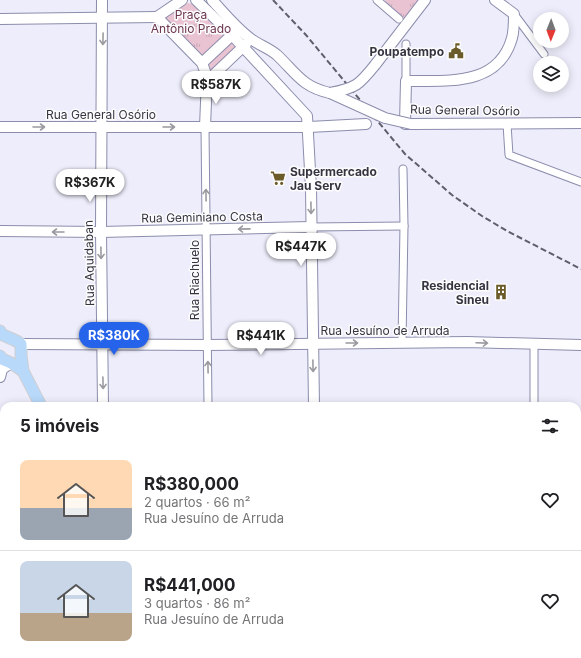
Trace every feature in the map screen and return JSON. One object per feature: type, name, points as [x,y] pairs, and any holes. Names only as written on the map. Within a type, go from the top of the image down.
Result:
[{"type":"main road","points":[[0,330],[1,334],[16,340],[21,344],[22,371],[39,402]]},
{"type":"main road","points":[[11,363],[17,361],[21,355]]},
{"type":"main road","points":[[0,356],[2,359],[11,363],[22,371]]},
{"type":"street","name":"Rua Aquidaban","points":[[102,0],[101,232],[103,402]]},
{"type":"street","points":[[0,19],[157,17],[182,0]]},
{"type":"street","points":[[196,0],[232,35],[307,116],[309,127],[314,402]]},
{"type":"street","points":[[212,0],[250,39],[272,52]]},
{"type":"street","points":[[377,0],[399,19]]},
{"type":"street","points":[[330,93],[346,90],[358,84],[375,65],[425,0]]},
{"type":"street","points":[[495,0],[514,14],[544,54]]},
{"type":"street","points":[[406,80],[463,80],[475,77],[488,70],[499,61],[508,47],[513,30],[514,14]]},
{"type":"street","points":[[157,17],[202,63],[207,77],[206,82]]},
{"type":"street","points":[[202,63],[232,35]]},
{"type":"street","points":[[206,82],[244,44],[250,43],[272,52]]},
{"type":"street","points":[[406,44],[406,80],[409,124]]},
{"type":"street","name":"Rua General Osório","points":[[272,52],[302,81],[318,91],[330,93],[385,118],[409,124],[581,123]]},
{"type":"street","name":"Rua Riachuelo","points":[[206,82],[204,127],[207,229],[208,402]]},
{"type":"street","name":"Rua General Osório","points":[[0,127],[309,127],[366,124]]},
{"type":"street","points":[[507,124],[509,155],[581,182]]},
{"type":"street","points":[[402,344],[404,226],[403,169]]},
{"type":"street","name":"Rua Geminiano Costa","points":[[0,232],[101,232],[404,226]]},
{"type":"street","name":"Rua Jesuíno de Arruda","points":[[21,344],[103,346],[313,343],[402,344],[467,342],[534,345],[581,345]]},
{"type":"street","points":[[534,345],[534,402]]},
{"type":"street","points":[[0,377],[2,369],[11,363]]},
{"type":"green space","points":[[385,0],[420,0],[405,19]]},
{"type":"green space","name":"Praça Antônio Prado","points":[[188,3],[195,4],[226,34],[202,57],[165,18]]},
{"type":"green space","points":[[230,42],[237,48],[209,77],[207,64]]},
{"type":"railway","points":[[273,0],[306,35],[405,154],[452,195],[482,216],[507,231],[581,269]]},
{"type":"place","name":"Poupatempo","points":[[456,51]]},
{"type":"place","name":"Supermercado Jau Serv","points":[[278,178]]},
{"type":"place","name":"Residencial Sineu","points":[[501,292]]}]
